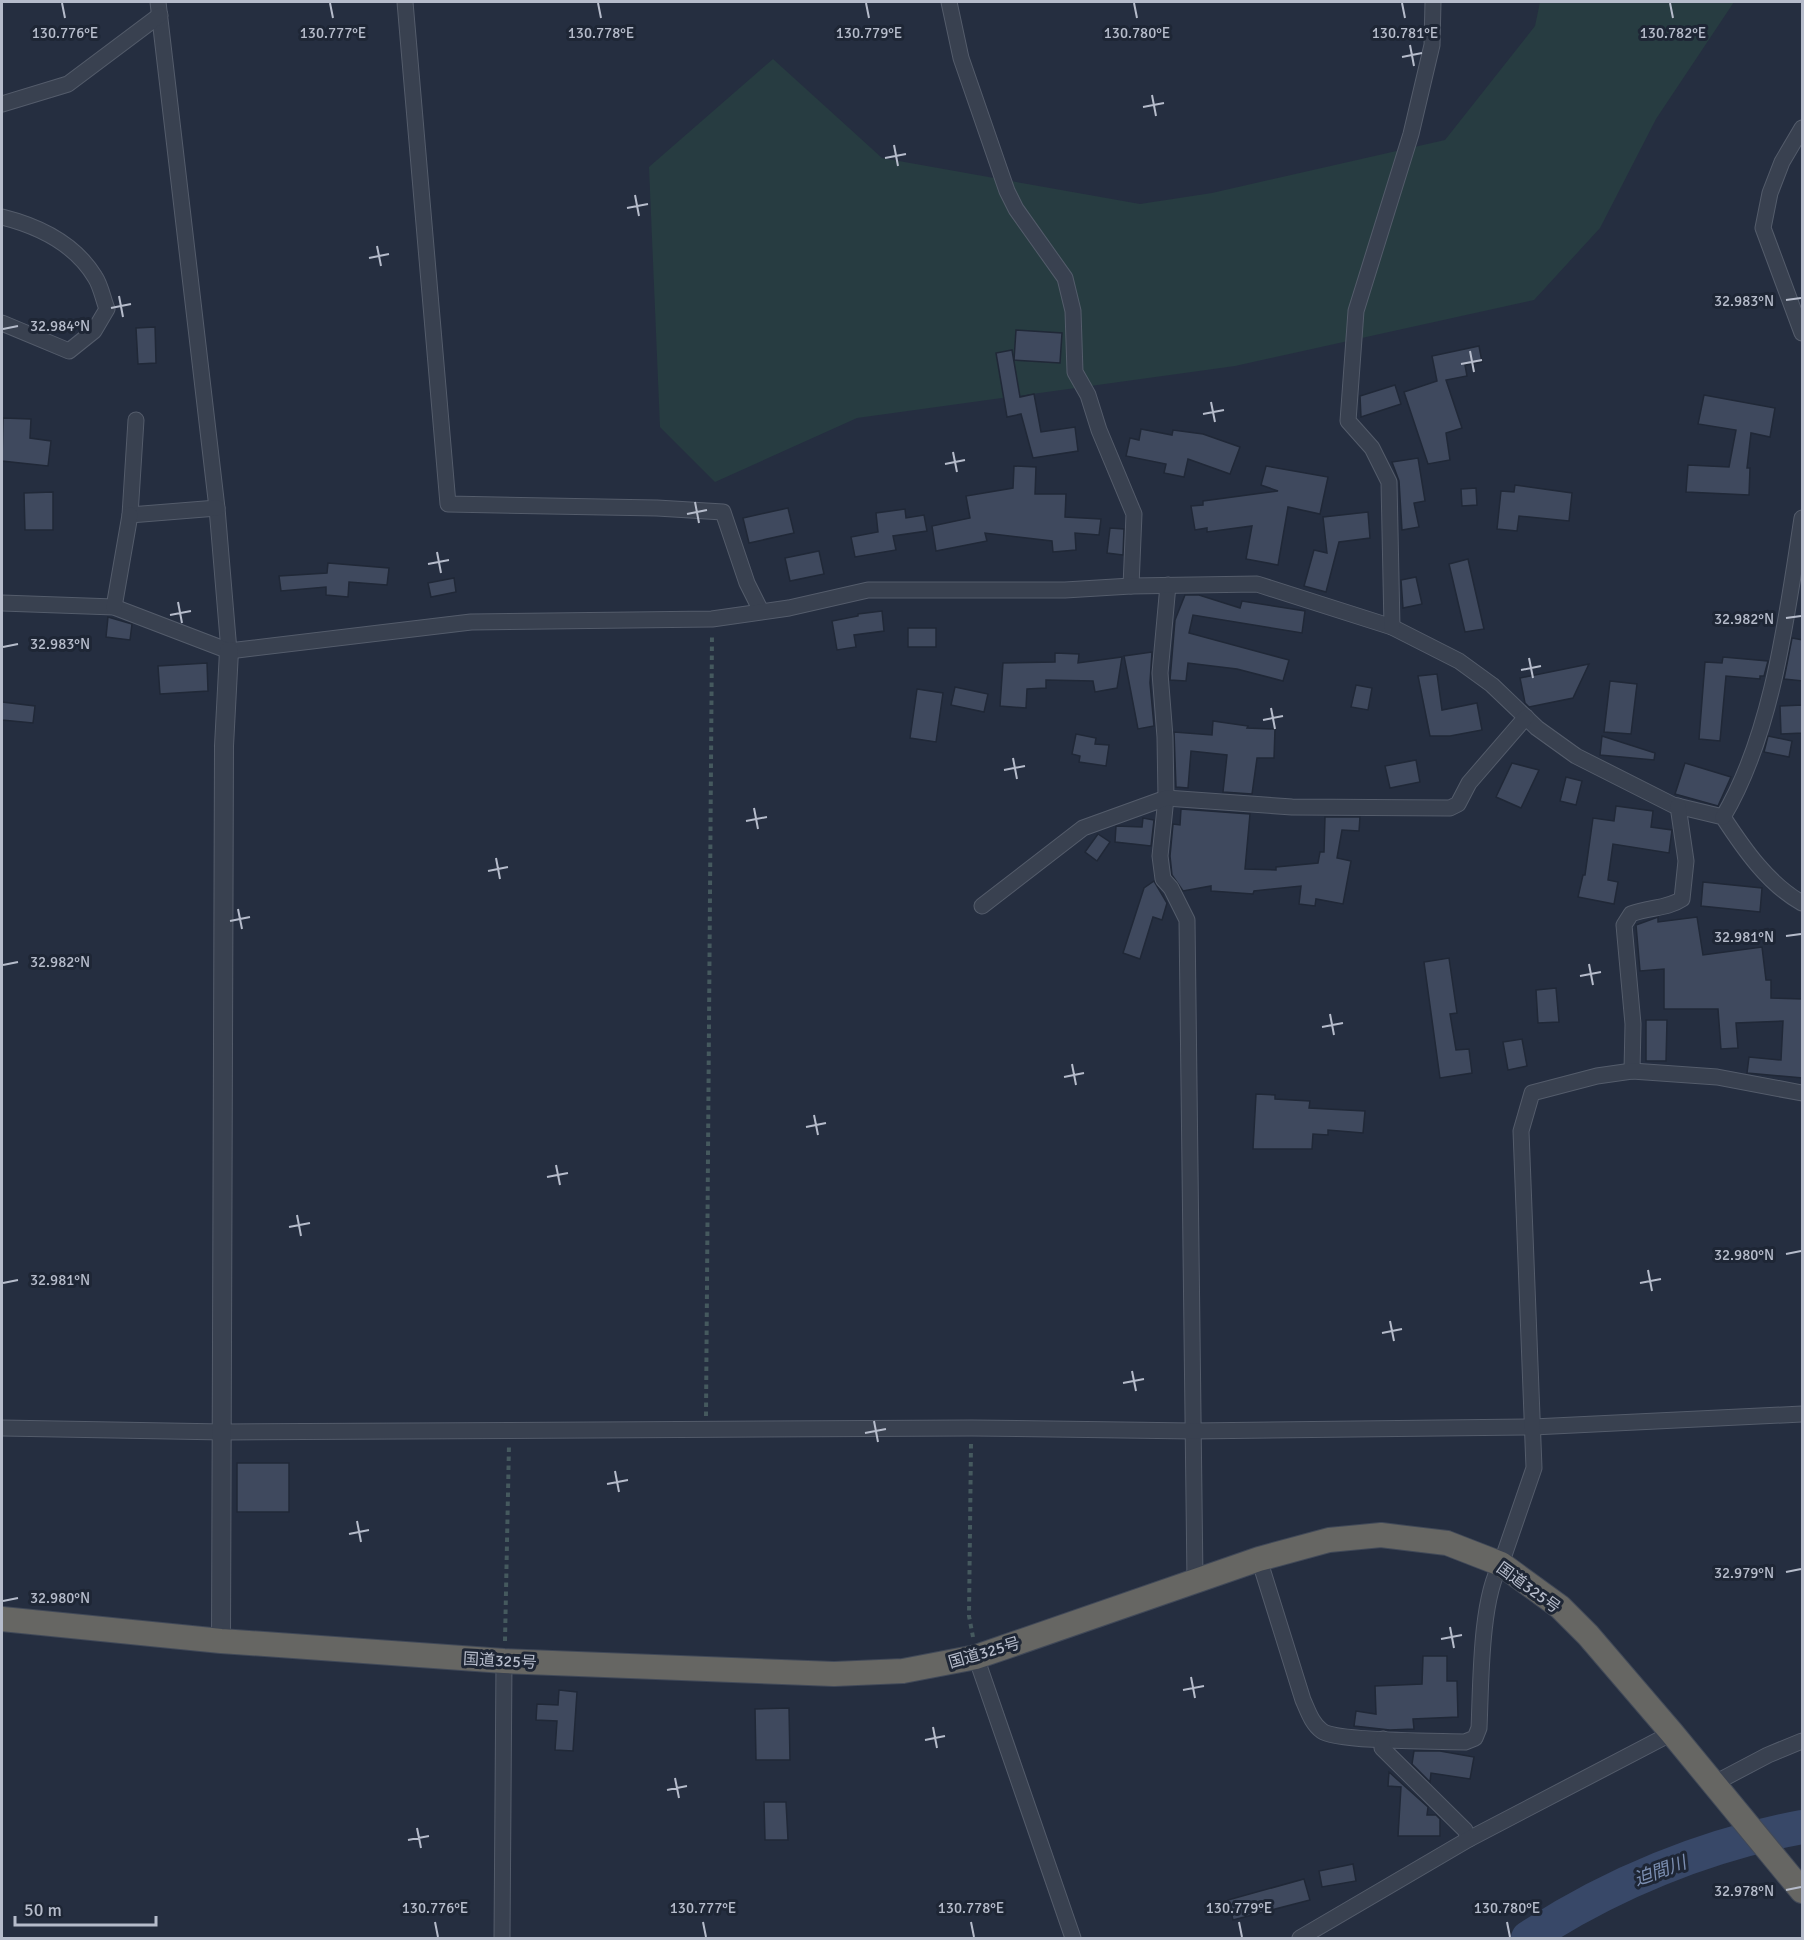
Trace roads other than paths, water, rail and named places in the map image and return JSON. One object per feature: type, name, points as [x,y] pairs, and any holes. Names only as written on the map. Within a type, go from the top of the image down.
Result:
[{"type":"highway","name":"国道325号","points":[[2,1619],[221,1641],[504,1661],[834,1674],[903,1671],[976,1657],[1259,1559],[1329,1539],[1381,1535],[1447,1543],[1501,1564],[1560,1607],[1588,1635],[1672,1733],[1803,1891]]},
{"type":"street","points":[[405,2],[448,504],[657,508],[723,513],[747,583],[761,611]]},
{"type":"street","points":[[949,2],[962,58],[1007,191],[1016,209],[1065,278],[1073,310],[1075,372],[1088,395],[1134,514],[1131,586]]},
{"type":"street","points":[[1392,627],[1389,483],[1372,448],[1348,421],[1351,362],[1356,311],[1411,134],[1432,45],[1433,2]]},
{"type":"street","points":[[2,104],[68,84],[159,8]]},
{"type":"street","points":[[159,8],[217,508],[229,651],[224,758],[224,1432],[221,1641]]},
{"type":"street","points":[[1803,128],[1782,162],[1770,193],[1763,228],[1803,333]]},
{"type":"street","points":[[2,217],[32,225],[80,256],[97,279],[107,309],[94,331],[69,351],[2,323]]},
{"type":"street","points":[[114,607],[130,515],[136,420]]},
{"type":"street","points":[[130,515],[217,508]]},
{"type":"street","points":[[1723,817],[1752,759],[1763,725],[1803,518]]},
{"type":"street","points":[[2,603],[114,607],[229,651],[471,622],[712,619],[789,608],[868,590],[1065,590],[1131,586],[1257,584],[1392,627],[1459,661],[1492,684],[1526,717],[1576,756],[1626,783],[1678,806],[1723,817],[1744,849],[1786,894],[1803,903]]},
{"type":"street","points":[[1168,585],[1160,673],[1165,738],[1166,798],[1160,856],[1162,879],[1171,888],[1187,920],[1195,1581]]},
{"type":"street","points":[[982,906],[1077,832],[1166,798],[1292,807],[1450,808],[1458,804],[1469,783],[1526,717]]},
{"type":"street","points":[[1632,1071],[1633,1024],[1624,925],[1630,914],[1651,906],[1670,907],[1682,899],[1686,861],[1678,806]]},
{"type":"street","points":[[1259,1559],[1311,1718],[1321,1730],[1330,1735],[1383,1739],[1466,1742],[1475,1738],[1479,1728],[1483,1646],[1494,1574],[1501,1564],[1534,1468],[1521,1131],[1532,1093],[1597,1076],[1632,1071],[1717,1077],[1803,1093]]},
{"type":"street","points":[[2,1428],[224,1432],[972,1428],[1193,1431],[1533,1428],[1803,1414]]},
{"type":"street","points":[[976,1657],[1073,1938]]},
{"type":"street","points":[[502,1938],[504,1661]]},
{"type":"street","points":[[1300,1938],[1469,1839],[1672,1733]]},
{"type":"street","points":[[1383,1739],[1383,1748],[1465,1830],[1469,1839]]},
{"type":"street","points":[[1717,1790],[1768,1755],[1803,1741]]},
{"type":"waterway","name":"迫間川","points":[[1528,1938],[1592,1900],[1659,1869],[1730,1844],[1802,1827]]}]
